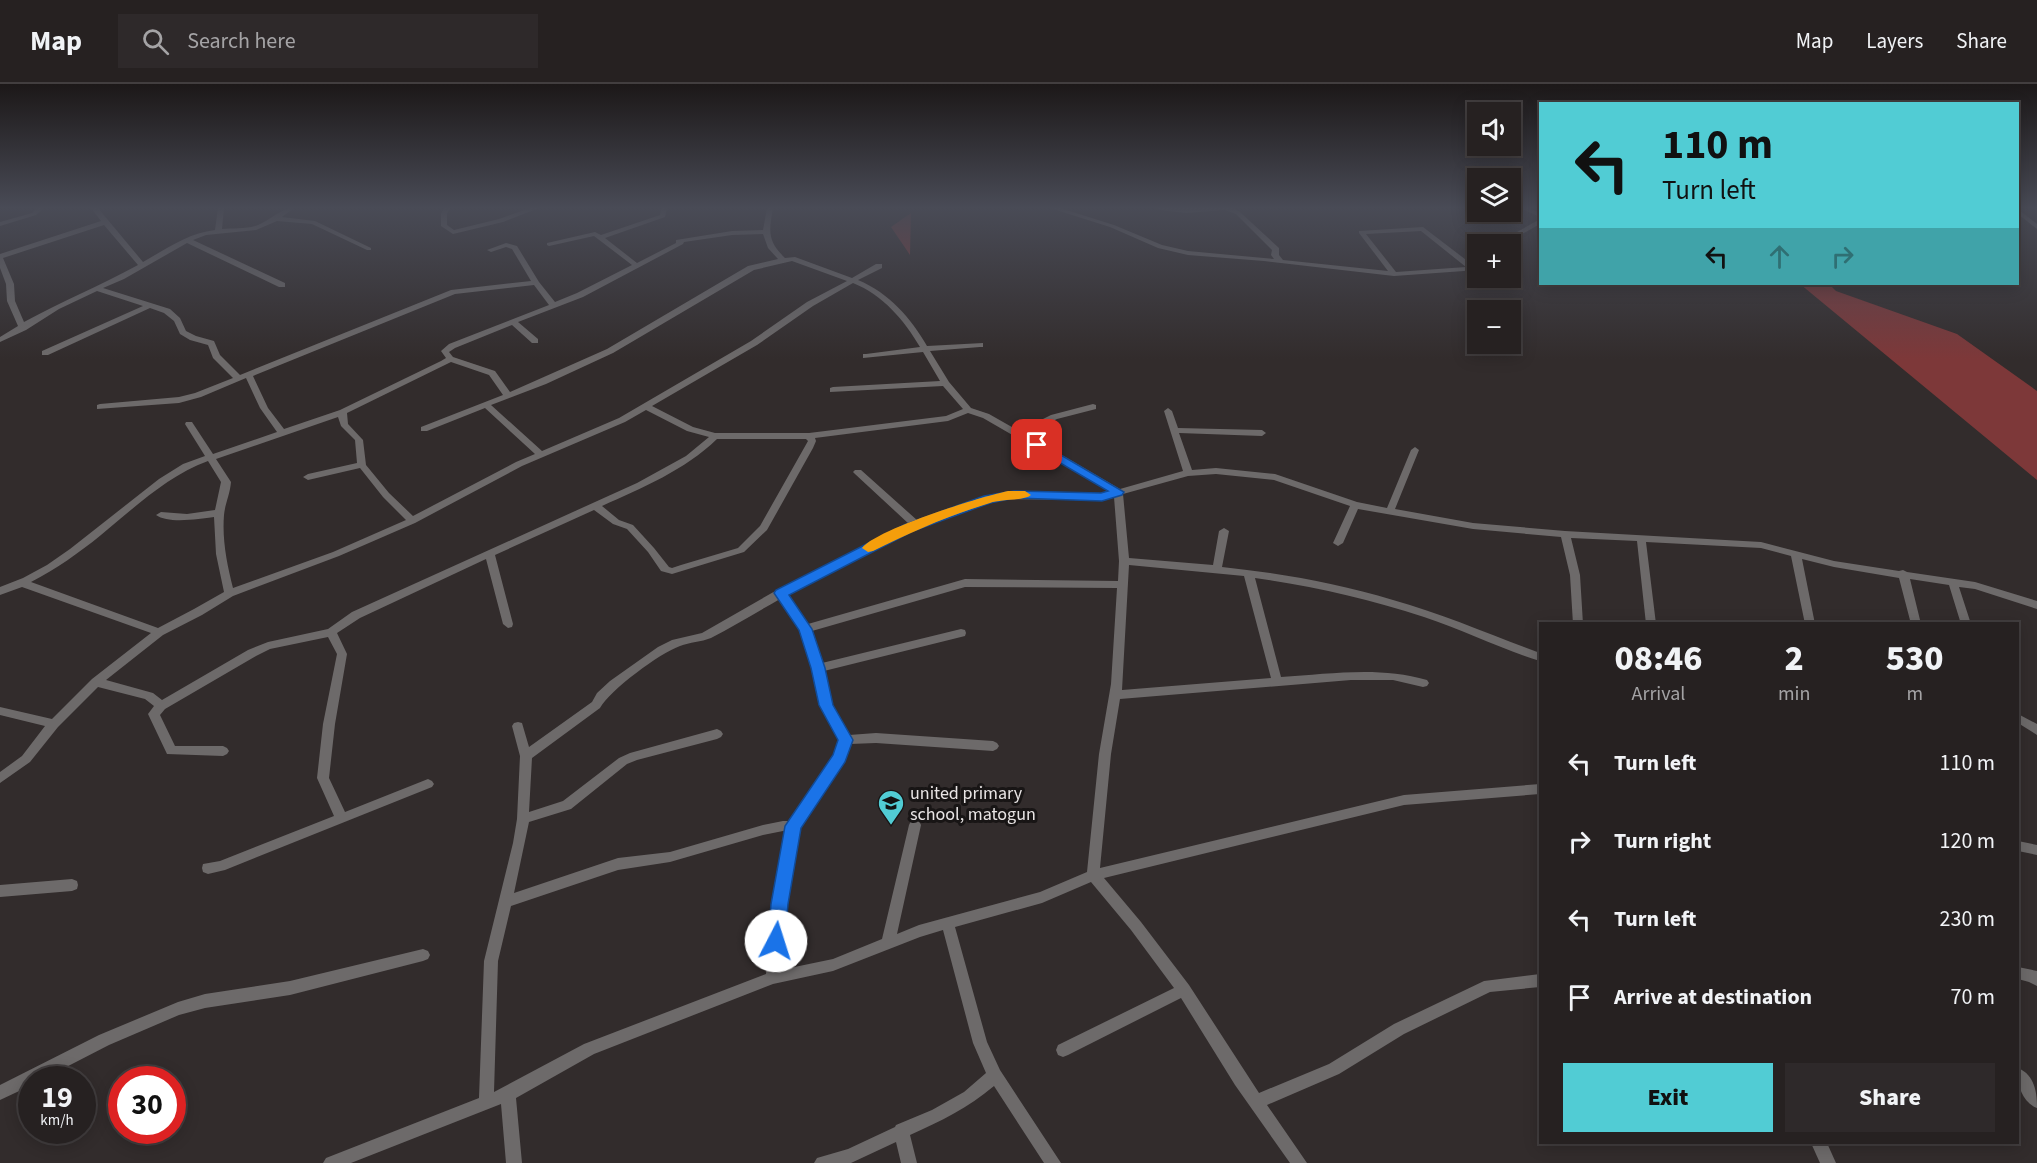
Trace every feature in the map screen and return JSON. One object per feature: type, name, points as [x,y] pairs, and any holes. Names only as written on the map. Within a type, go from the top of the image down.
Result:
[{"type":"street","points":[[0,258],[10,284],[11,301],[22,328]]},
{"type":"street","points":[[136,258],[141,264]]},
{"type":"street","points":[[0,339],[56,307],[152,258]]},
{"type":"street","points":[[226,258],[282,285]]},
{"type":"street","points":[[522,258],[536,283],[554,306]]},
{"type":"street","points":[[627,258],[636,265]]},
{"type":"street","points":[[508,395],[492,373],[450,359],[446,351],[452,346],[554,306],[652,258]]},
{"type":"street","points":[[1256,258],[1394,274],[1467,269]]},
{"type":"street","points":[[1278,258],[1281,262]]},
{"type":"street","points":[[1382,258],[1394,274]]},
{"type":"street","points":[[424,429],[543,382],[610,351],[751,268],[783,260],[792,260],[854,280],[872,288],[886,299],[914,330],[945,383],[968,411]]},
{"type":"street","points":[[0,778],[26,759],[54,724],[96,682],[159,632],[229,593],[336,554],[412,521],[491,477],[578,441],[645,406],[754,343],[810,304],[879,266]]},
{"type":"street","points":[[100,406],[179,400],[249,375],[454,292],[536,283]]},
{"type":"street","points":[[95,288],[167,311],[177,320],[183,332],[193,338],[211,343],[216,356],[238,378]]},
{"type":"street","points":[[45,353],[151,304]]},
{"type":"street","points":[[513,322],[535,341]]},
{"type":"street","points":[[866,356],[980,345]]},
{"type":"street","points":[[0,591],[25,584],[77,549],[170,475],[209,457],[343,412],[429,372],[450,359]]},
{"type":"street","points":[[249,375],[264,408],[281,432]]},
{"type":"street","points":[[833,390],[945,383]]},
{"type":"street","points":[[485,404],[541,455]]},
{"type":"street","points":[[645,406],[690,429],[716,436],[809,436],[948,418],[968,411],[986,416],[1118,492]]},
{"type":"street","points":[[1019,434],[1054,417],[1093,407]]},
{"type":"street","points":[[1168,411],[1188,473]]},
{"type":"street","points":[[343,412],[341,418],[345,427],[359,440],[362,465],[386,495],[412,521]]},
{"type":"street","points":[[189,424],[226,482],[219,513],[220,560],[229,593]]},
{"type":"street","points":[[1173,430],[1262,433]]},
{"type":"street","points":[[223,751],[171,751],[154,714],[161,706],[252,653],[268,646],[331,632],[356,615],[490,555],[682,464],[701,451],[716,436]]},
{"type":"street","points":[[594,506],[616,522],[630,527],[665,569],[672,571],[741,550],[764,528],[809,448],[812,441],[809,436]]},
{"type":"street","points":[[1390,511],[1415,450]]},
{"type":"street","points":[[308,477],[362,465]]},
{"type":"street","points":[[526,756],[596,705],[607,691],[662,650],[676,643],[705,636],[781,593],[916,525],[1001,496],[1102,497],[1188,473],[1216,471],[1275,477],[1355,505],[1473,526],[1565,534],[1761,545],[1834,564],[1975,586],[2037,605]]},
{"type":"street","points":[[858,472],[916,525]]},
{"type":"street","points":[[1118,492],[1124,561],[1117,684],[1105,754],[1093,875],[1136,926],[1184,990],[1256,1102],[1299,1163]]},
{"type":"street","points":[[1338,543],[1355,505]]},
{"type":"street","points":[[162,515],[187,517],[219,513]]},
{"type":"street","points":[[1216,568],[1224,531]]},
{"type":"street","points":[[1565,534],[1575,575],[1578,622]]},
{"type":"street","points":[[1641,538],[1651,622]]},
{"type":"street","points":[[490,555],[508,624]]},
{"type":"street","points":[[1796,555],[1810,622]]},
{"type":"street","points":[[1124,561],[1248,572],[1365,596],[1429,614],[1539,657]]},
{"type":"street","points":[[1248,572],[1277,682]]},
{"type":"street","points":[[1903,573],[1915,622]]},
{"type":"street","points":[[806,629],[965,583],[1123,585]]},
{"type":"street","points":[[1953,583],[1965,622]]},
{"type":"street","points":[[25,584],[159,632]]},
{"type":"street","points":[[781,593],[806,629],[826,705],[846,740]]},
{"type":"street","points":[[331,632],[342,654],[329,724],[323,778],[342,819]]},
{"type":"street","points":[[818,668],[961,633]]},
{"type":"street","points":[[1114,695],[1375,675],[1423,683]]},
{"type":"street","points":[[96,682],[149,696],[161,706]]},
{"type":"street","points":[[0,711],[54,724]]},
{"type":"street","points":[[2019,719],[2037,730]]},
{"type":"street","points":[[486,1101],[491,961],[523,819],[526,756],[518,726]]},
{"type":"street","points":[[523,819],[567,805],[623,761],[634,756],[717,734]]},
{"type":"street","points":[[846,740],[876,738],[993,746]]},
{"type":"street","points":[[773,978],[779,904],[793,826],[839,758],[846,740]]},
{"type":"street","points":[[208,868],[221,867],[428,784]]},
{"type":"street","points":[[331,1163],[508,1094],[589,1049],[773,978],[834,965],[919,932],[1042,897],[1093,875],[1404,800],[1539,789]]},
{"type":"street","points":[[888,943],[915,825]]},
{"type":"street","points":[[505,902],[618,864],[670,857],[763,830],[793,826]]},
{"type":"street","points":[[2019,846],[2037,850]]},
{"type":"street","points":[[0,891],[72,885]]},
{"type":"street","points":[[948,924],[980,1043],[995,1075],[1053,1163]]},
{"type":"street","points":[[0,1093],[104,1040],[178,1009],[206,1001],[290,988],[423,955]]},
{"type":"street","points":[[2019,973],[2033,976],[2037,980]]},
{"type":"street","points":[[1256,1102],[1334,1069],[1399,1029],[1489,986],[1539,981]]},
{"type":"street","points":[[1063,1050],[1184,990]]},
{"type":"street","points":[[822,1163],[849,1156],[969,1097],[995,1075]]},
{"type":"street","points":[[2019,1076],[2037,1101]]},
{"type":"street","points":[[508,1094],[514,1163]]},
{"type":"street","points":[[901,1130],[909,1163]]},
{"type":"street","points":[[1819,1144],[1828,1163]]},
{"type":"shaded area","points":[[1801,285],[1830,285],[1836,291],[1957,334],[2037,391],[2037,480]]},
{"type":"slow traffic","points":[[868,548],[908,528],[988,499],[1008,495],[1025,495]]},
{"type":"place","name":"united primary school, matogun","points":[[891,826]]},
{"type":"route","points":[[776,941],[779,904],[793,826],[839,758],[846,740],[826,705],[806,629],[781,593],[908,528],[988,499],[1014,495],[1102,497],[1118,492],[1037,445]]}]
